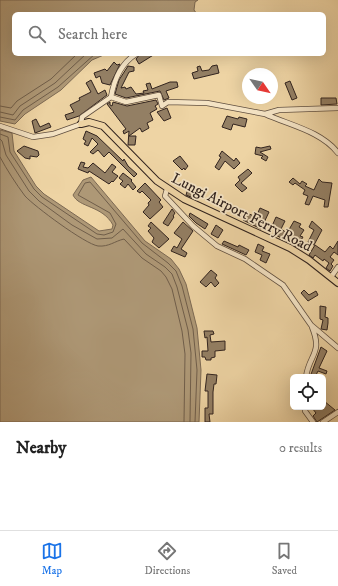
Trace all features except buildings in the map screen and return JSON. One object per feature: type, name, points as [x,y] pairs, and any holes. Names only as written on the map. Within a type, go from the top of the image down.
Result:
[{"type":"main road","name":"Lungi Airport Ferry Road","points":[[81,124],[90,122],[103,126],[148,172],[168,189],[222,217],[290,248],[338,283]]},
{"type":"street","points":[[0,126],[33,136],[53,134],[81,124],[82,117],[111,97],[116,76],[123,66],[134,56]]},
{"type":"street","points":[[111,97],[126,102],[159,95],[162,106],[168,102],[207,103],[265,114],[311,133],[333,146],[338,153]]},
{"type":"street","points":[[265,114],[279,110],[338,108]]},
{"type":"street","points":[[168,189],[165,196],[194,226],[217,246],[245,259],[283,285],[311,325],[316,338],[316,352],[306,374]]},
{"type":"street","points":[[331,277],[338,267]]},
{"type":"street","points":[[311,325],[338,348]]},
{"type":"street","points":[[305,410],[313,422]]},
{"type":"street","points":[[323,422],[338,412]]},
{"type":"water","points":[[0,0],[198,0],[195,2],[194,10],[196,12],[12,12],[12,56],[101,56],[92,60],[61,90],[25,114],[15,124],[0,121]]},
{"type":"water","points":[[0,130],[12,133],[14,151],[36,186],[44,194],[99,231],[112,229],[113,225],[103,214],[80,202],[73,195],[83,180],[91,177],[145,241],[171,259],[179,269],[186,284],[197,328],[201,370],[199,422],[0,422]]}]
